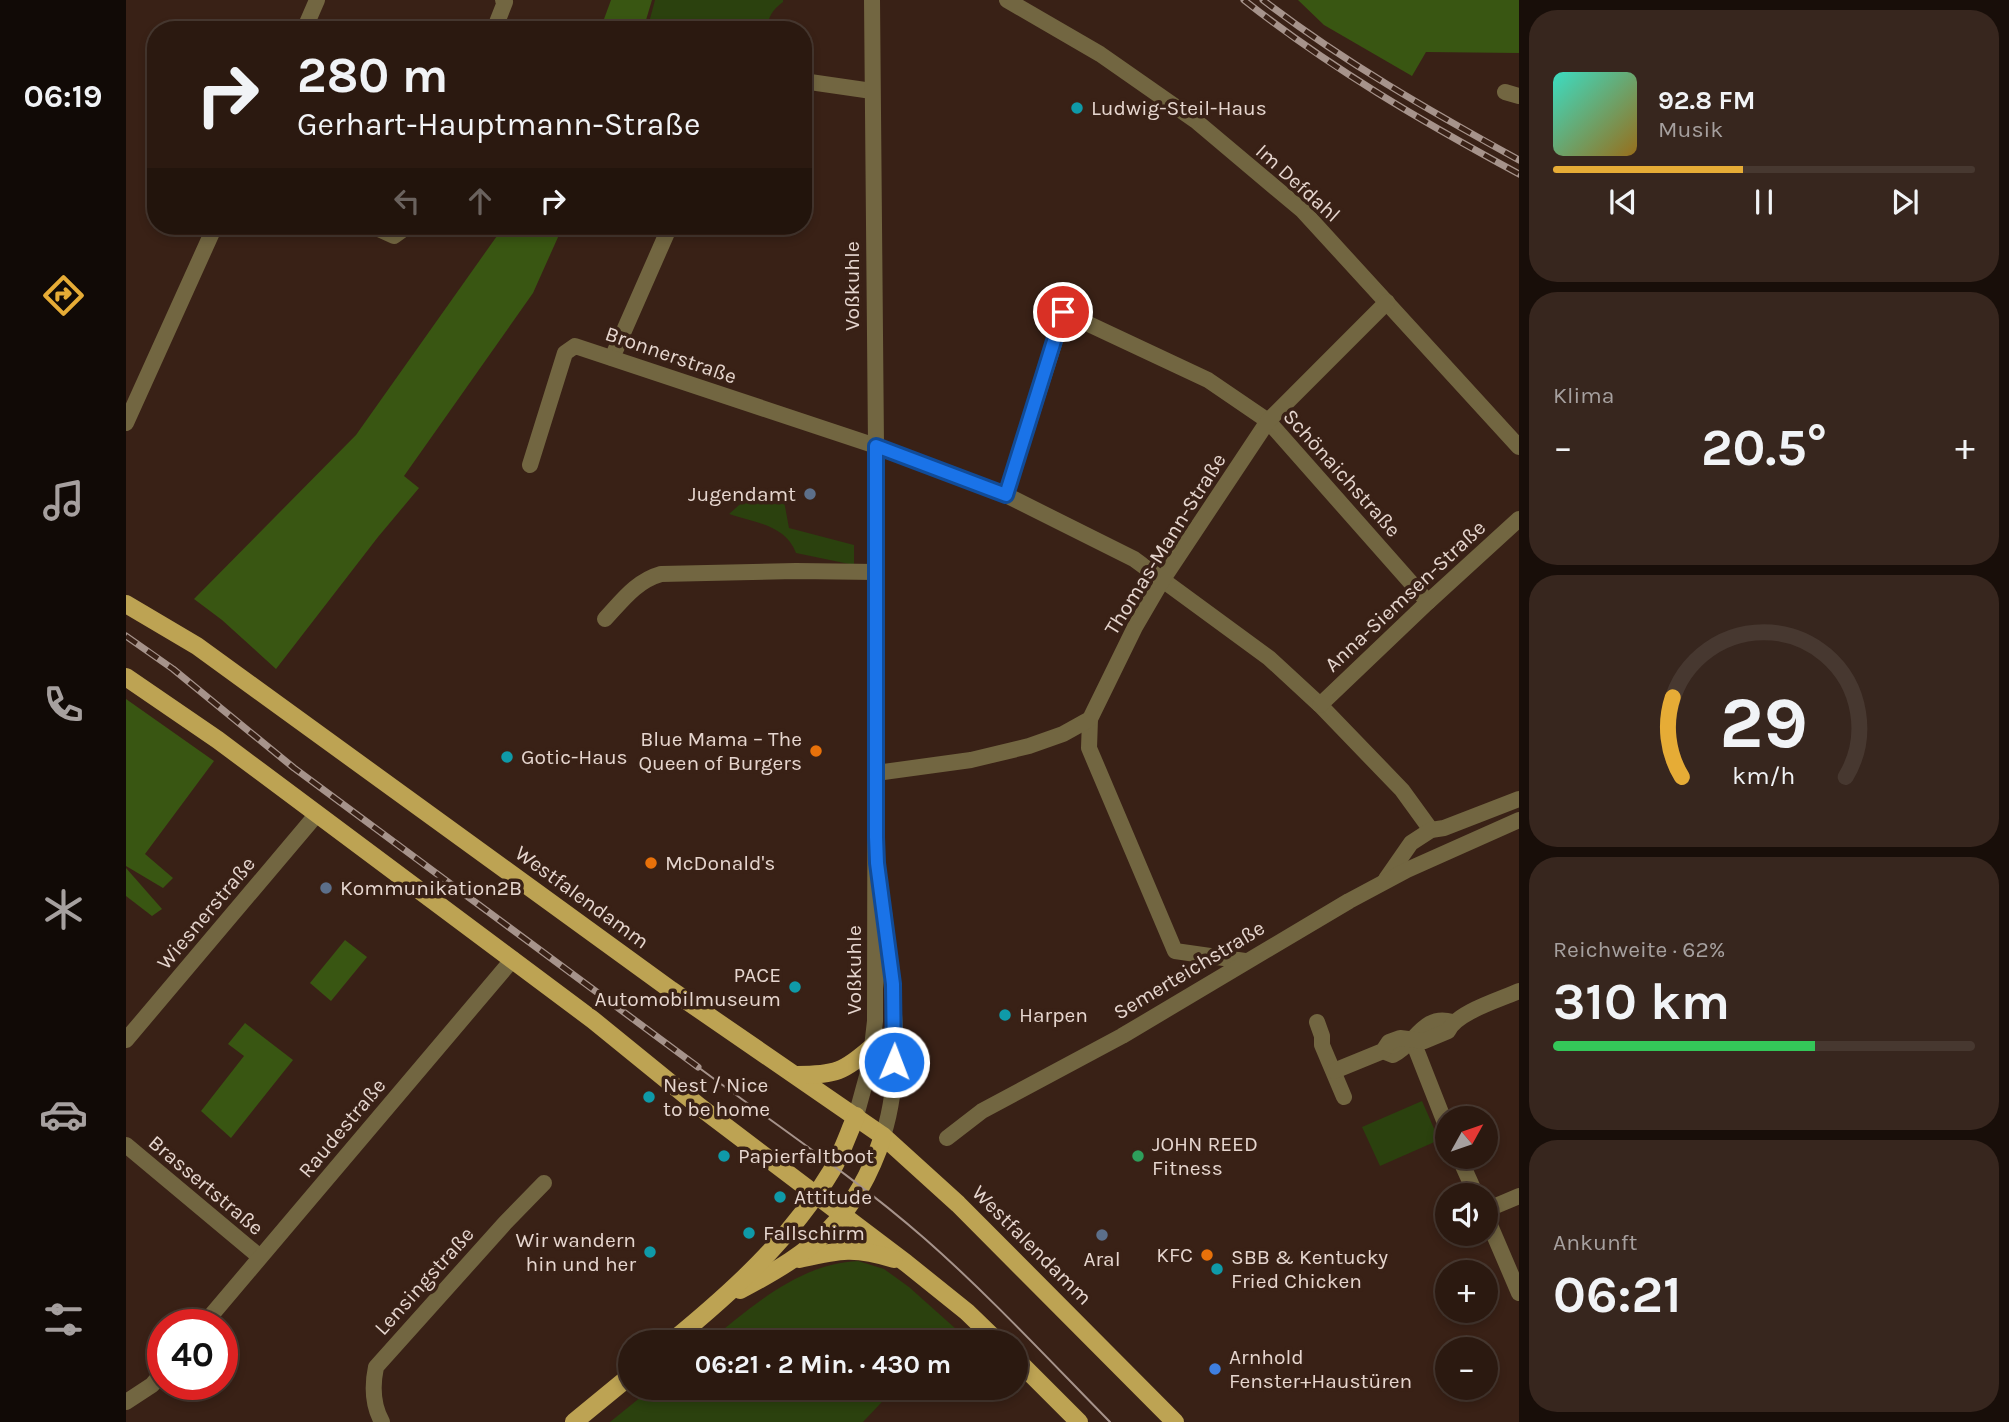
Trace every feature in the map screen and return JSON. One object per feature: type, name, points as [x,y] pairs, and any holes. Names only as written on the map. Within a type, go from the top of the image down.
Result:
[{"type":"main road","name":"Westfalendamm","points":[[126,604],[197,646],[671,990],[883,1136],[958,1204],[1175,1422]]},
{"type":"main road","points":[[126,677],[218,740],[513,959],[700,1107],[906,1263],[986,1330]]},
{"type":"main road","points":[[797,1075],[829,1075],[846,1067],[873,1046]]},
{"type":"main road","points":[[685,1330],[724,1298],[765,1258],[836,1163],[856,1116]]},
{"type":"main road","points":[[724,1298],[792,1261],[824,1237],[858,1195],[883,1136]]},
{"type":"main road","points":[[792,1261],[838,1250],[860,1250],[906,1263]]},
{"type":"main road","points":[[1028,1371],[1079,1422]]},
{"type":"main road","points":[[574,1422],[618,1386]]},
{"type":"street","points":[[308,21],[317,0]]},
{"type":"street","points":[[498,21],[505,2],[503,0]]},
{"type":"street","name":"Voßkuhle","points":[[872,0],[877,863],[893,984],[895,1023],[893,1085],[883,1136]]},
{"type":"street","name":"Im Defdahl","points":[[1007,0],[1100,54],[1196,121],[1303,211],[1519,447]]},
{"type":"street","points":[[812,82],[872,91]]},
{"type":"street","points":[[126,423],[211,235]]},
{"type":"street","points":[[612,358],[666,235]]},
{"type":"street","points":[[1006,495],[1070,293]]},
{"type":"street","name":"Thomas-Mann-Straße","points":[[1090,719],[1135,627],[1163,579],[1268,421],[1387,302]]},
{"type":"street","name":"Schönaichstraße","points":[[1063,312],[1209,380],[1268,421],[1428,602]]},
{"type":"street","name":"Bronnerstraße","points":[[530,465],[565,353],[575,346],[876,446],[1006,495],[1134,559],[1269,658],[1320,705],[1402,790],[1431,830]]},
{"type":"street","name":"Anna-Siemsen-Straße","points":[[1320,705],[1519,519]]},
{"type":"street","points":[[605,619],[632,590],[651,577],[661,574],[796,570],[876,572]]},
{"type":"street","points":[[876,773],[971,760],[1029,746],[1063,734],[1090,719]]},
{"type":"street","points":[[1090,719],[1089,748],[1175,951],[1245,961]]},
{"type":"street","name":"Semerteichstraße","points":[[1383,883],[1411,843],[1431,830],[1444,828],[1519,799]]},
{"type":"street","name":"Wiesnerstraße","points":[[126,1040],[317,814]]},
{"type":"street","name":"Semerteichstraße","points":[[947,1138],[982,1111],[1122,1037],[1245,961],[1383,883],[1519,820]]},
{"type":"street","name":"Voßkuhle","points":[[856,1116],[866,1084],[873,1046],[874,888],[877,863]]},
{"type":"street","name":"Raudestraße","points":[[216,1309],[513,959]]},
{"type":"street","points":[[1334,1071],[1383,1051],[1389,1042],[1400,1038],[1424,1041],[1448,1031],[1452,1022],[1471,1011],[1519,991]]},
{"type":"street","points":[[1317,1022],[1322,1045],[1344,1097]]},
{"type":"street","points":[[1412,1039],[1438,1106]]},
{"type":"street","name":"Brassertstraße","points":[[126,1145],[260,1257]]},
{"type":"street","name":"Lensingstraße","points":[[382,1422],[372,1390],[376,1367],[544,1183]]},
{"type":"street","points":[[1498,1205],[1519,1196]]},
{"type":"street","points":[[1498,1244],[1519,1293]]},
{"type":"street","points":[[126,1402],[147,1388]]},
{"type":"green space","points":[[611,0],[652,0],[646,21],[603,21]]},
{"type":"green space","points":[[655,0],[783,0],[768,21],[649,21]]},
{"type":"green space","points":[[1298,0],[1519,0],[1519,53],[1426,52],[1412,76],[1324,25]]},
{"type":"green space","points":[[498,235],[559,235],[533,293],[404,476],[419,488],[276,669],[222,620],[194,599],[356,435]]},
{"type":"green space","points":[[755,491],[784,501],[789,528],[854,545],[854,565],[796,553],[785,536],[777,531],[729,514]]},
{"type":"green space","points":[[126,699],[214,761],[145,854],[173,878],[163,888],[126,866]]},
{"type":"green space","points":[[126,868],[162,909],[152,916],[126,896]]},
{"type":"green space","points":[[345,940],[367,957],[331,1001],[310,983]]},
{"type":"green space","points":[[245,1023],[293,1060],[231,1138],[201,1111],[244,1056],[228,1044]]},
{"type":"green space","points":[[1422,1101],[1435,1131],[1435,1142],[1380,1166],[1362,1127]]},
{"type":"green space","points":[[858,1261],[884,1269],[909,1287],[956,1329],[723,1330],[777,1289],[796,1278],[836,1264]]},
{"type":"green space","points":[[637,1400],[884,1400],[863,1422],[610,1422]]},
{"type":"tram line","points":[[698,1067],[841,1171],[924,1238],[995,1305],[1110,1422]]},
{"type":"railway","points":[[1244,0],[1310,49],[1378,93],[1519,174]]},
{"type":"railway","points":[[1263,0],[1388,85],[1519,160]]},
{"type":"railway","points":[[126,636],[173,669],[294,768],[698,1067]]},
{"type":"place","name":"Ludwig-Steil-Haus","points":[[1077,108]]},
{"type":"place","name":"Jugendamt","points":[[810,494]]},
{"type":"place","name":"Blue Mama – The Queen of Burgers","points":[[816,751]]},
{"type":"place","name":"Gotic-Haus","points":[[507,757]]},
{"type":"place","name":"McDonald's","points":[[651,863]]},
{"type":"place","name":"Kommunikation2B","points":[[326,888]]},
{"type":"place","name":"PACE Automobilmuseum","points":[[795,987]]},
{"type":"place","name":"Harpen","points":[[1005,1015]]},
{"type":"place","name":"Nest / Nice to be home","points":[[649,1097]]},
{"type":"place","name":"Papierfaltboot","points":[[724,1156]]},
{"type":"place","name":"JOHN REED Fitness","points":[[1138,1156]]},
{"type":"place","name":"Attitude","points":[[780,1197]]},
{"type":"place","name":"Fallschirm","points":[[749,1233]]},
{"type":"place","name":"Aral","points":[[1102,1235]]},
{"type":"place","name":"Wir wandern hin und her","points":[[650,1252]]},
{"type":"place","name":"KFC","points":[[1207,1255]]},
{"type":"place","name":"SBB & Kentucky Fried Chicken","points":[[1217,1269]]},
{"type":"place","name":"Arnhold Fenster+Haustüren","points":[[1215,1369]]},
{"type":"route","points":[[894,1062],[893,984],[876,837],[876,446],[1006,495],[1063,312]]}]
